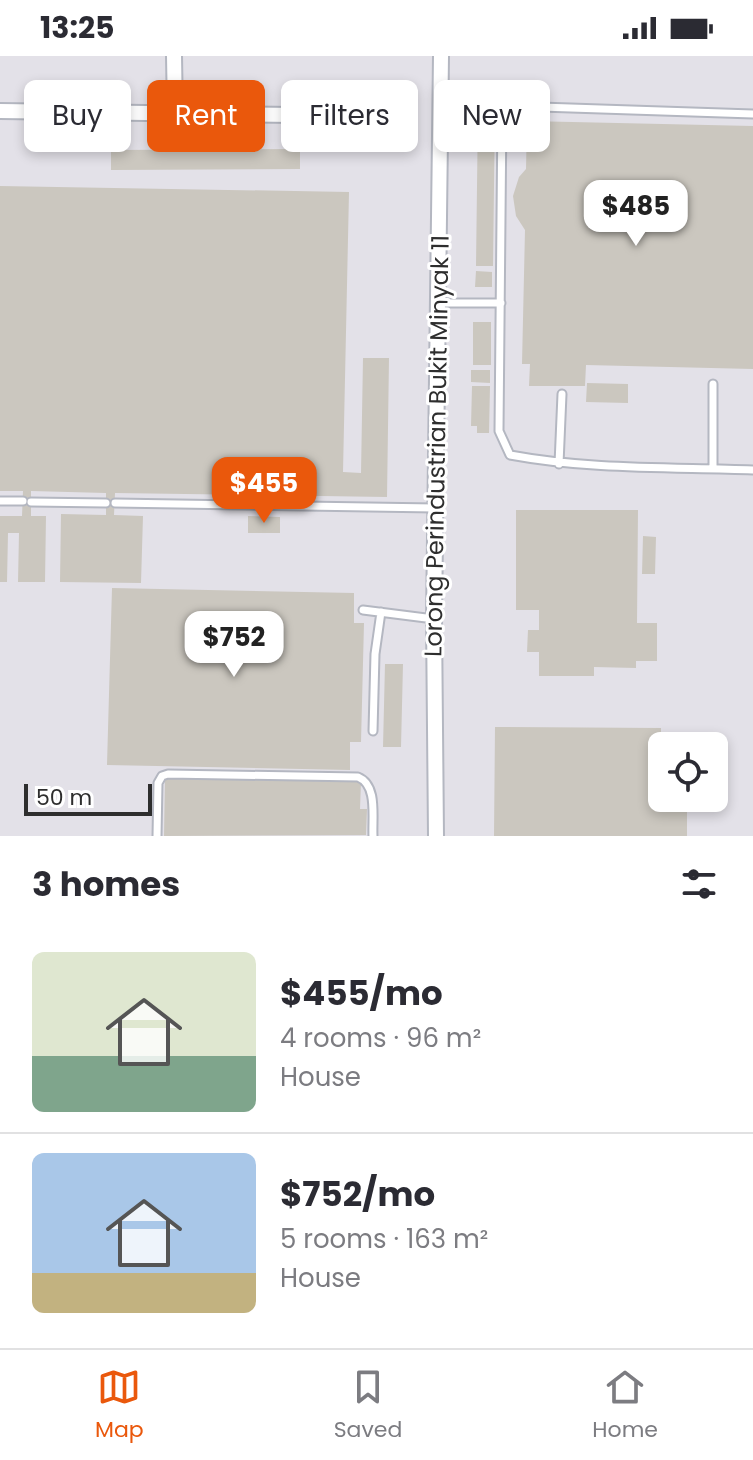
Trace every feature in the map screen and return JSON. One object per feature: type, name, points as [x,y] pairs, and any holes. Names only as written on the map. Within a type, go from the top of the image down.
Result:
[{"type":"street","points":[[174,56],[174,80]]},
{"type":"street","name":"Lorong Perindustrian Bukit Minyak 11","points":[[436,836],[434,619],[441,56]]},
{"type":"street","points":[[0,111],[147,113]]},
{"type":"lane","points":[[753,114],[510,106],[502,111],[499,431],[510,455],[559,464],[753,470]]},
{"type":"lane","points":[[440,303],[501,303]]},
{"type":"lane","points":[[713,384],[713,469]]},
{"type":"lane","points":[[559,464],[562,394]]},
{"type":"lane","points":[[0,501],[435,508]]},
{"type":"lane","points":[[363,610],[434,619]]},
{"type":"lane","points":[[373,731],[375,654],[381,612]]},
{"type":"lane","points":[[157,836],[158,783],[162,776],[168,774],[358,777],[367,781],[371,788],[373,836]]},
{"type":"shaded area","points":[[0,56],[753,56],[753,836],[0,836]]},
{"type":"building","points":[[550,122],[753,126],[753,369],[586,365],[585,386],[529,386],[530,364],[522,364],[525,230],[516,216],[513,196],[519,177],[526,169],[526,152],[550,152]]},
{"type":"building","points":[[265,149],[300,152],[300,169],[111,170],[111,152],[265,152]]},
{"type":"building","points":[[477,152],[494,152],[493,266],[476,266]]},
{"type":"building","points":[[0,186],[349,192],[343,472],[361,473],[363,358],[389,358],[387,497],[115,493],[114,515],[143,516],[141,583],[60,582],[61,514],[106,515],[106,493],[31,491],[31,516],[46,516],[45,582],[18,582],[19,533],[8,533],[7,582],[0,582],[0,516],[22,516],[23,491],[0,491]]},
{"type":"building","points":[[476,271],[492,272],[492,287],[475,287]]},
{"type":"building","points":[[473,322],[491,322],[491,365],[473,365]]},
{"type":"building","points":[[471,370],[490,370],[490,383],[471,382]]},
{"type":"building","points":[[587,383],[628,384],[628,403],[586,402]]},
{"type":"building","points":[[472,386],[490,386],[489,433],[477,433],[477,426],[471,426]]},
{"type":"building","points":[[516,510],[638,510],[637,623],[657,623],[657,661],[636,661],[636,668],[594,667],[594,676],[539,676],[539,652],[527,652],[528,630],[539,630],[539,610],[516,610]]},
{"type":"building","points":[[248,516],[280,517],[280,533],[248,533]]},
{"type":"building","points":[[643,536],[656,537],[655,574],[642,574]]},
{"type":"building","points":[[112,588],[354,593],[354,623],[364,623],[361,742],[350,742],[350,770],[107,765]]},
{"type":"building","points":[[385,664],[403,664],[401,747],[383,747]]},
{"type":"building","points":[[495,727],[661,728],[661,732],[648,732],[648,812],[687,812],[687,836],[494,836]]},
{"type":"building","points":[[165,777],[361,782],[360,809],[367,809],[366,835],[164,836]]}]
